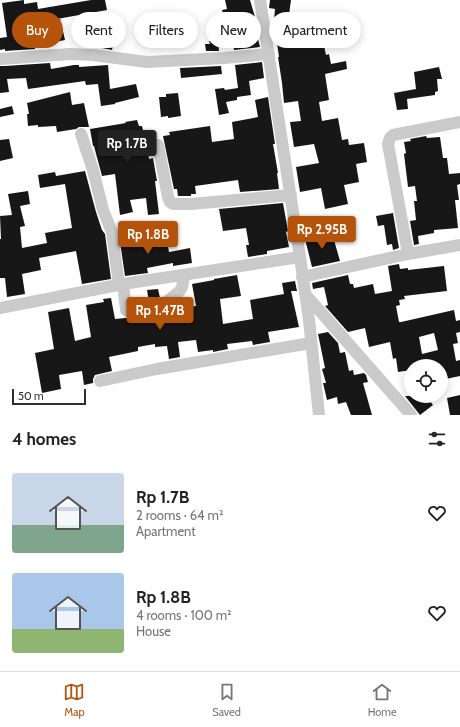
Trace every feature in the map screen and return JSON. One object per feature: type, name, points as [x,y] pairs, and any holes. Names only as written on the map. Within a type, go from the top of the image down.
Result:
[{"type":"street","points":[[260,0],[300,257],[319,415]]},
{"type":"street","points":[[0,59],[70,54],[93,55],[147,62],[269,54]]},
{"type":"street","points":[[408,254],[388,144],[390,138],[393,135],[460,122]]},
{"type":"street","points":[[81,134],[94,170],[103,210],[112,232],[126,310],[132,312],[160,308],[183,288],[184,275]]},
{"type":"street","points":[[158,145],[168,197],[174,204],[192,204],[291,195]]},
{"type":"street","points":[[302,277],[408,254],[460,245]]},
{"type":"street","points":[[0,308],[121,285],[300,257]]},
{"type":"street","points":[[305,294],[411,415]]},
{"type":"street","points":[[100,381],[158,369],[311,343]]},
{"type":"building","points":[[24,0],[24,4],[37,2],[38,9],[91,0],[105,0],[107,10],[96,12],[71,12],[71,16],[63,18],[63,12],[12,12],[12,48],[35,49],[5,51],[5,49],[0,50],[0,38],[7,37],[2,3]]},
{"type":"building","points":[[225,0],[250,0],[254,12],[223,12],[222,10],[227,9]]},
{"type":"building","points":[[270,0],[291,0],[289,12],[275,12],[275,9],[269,8]]},
{"type":"building","points":[[205,44],[206,48],[219,48],[219,51],[206,51]]},
{"type":"building","points":[[102,48],[112,48],[112,50]]},
{"type":"building","points":[[234,48],[251,48],[234,50]]},
{"type":"building","points":[[278,48],[325,48],[326,55],[329,54],[331,64],[346,61],[347,69],[325,74],[329,100],[319,102],[322,121],[338,118],[342,140],[348,139],[349,145],[364,143],[367,162],[356,164],[359,182],[344,185],[348,204],[325,209],[321,188],[300,192],[296,167],[319,163],[314,144],[294,147],[290,122],[301,121],[298,101],[284,103]]},
{"type":"building","points":[[262,62],[264,78],[249,81],[251,95],[237,97],[237,100],[226,102],[229,113],[219,115],[215,89],[224,88],[225,90],[238,88],[235,65]]},
{"type":"building","points":[[50,63],[51,69],[74,65],[79,65],[79,67],[108,65],[110,89],[136,84],[139,97],[115,104],[101,106],[98,84],[86,85],[85,81],[28,89],[26,78],[7,79],[9,92],[0,93],[0,66]]},
{"type":"building","points":[[221,66],[222,74],[181,78],[180,68]]},
{"type":"building","points":[[439,67],[442,79],[437,79],[438,91],[435,92],[435,95],[407,99],[408,109],[397,110],[394,93],[416,89],[414,72]]},
{"type":"building","points":[[70,92],[72,105],[84,103],[89,127],[79,127],[76,129],[57,132],[56,126],[28,126],[27,114],[29,114],[27,103]]},
{"type":"building","points":[[178,93],[181,116],[168,118],[168,116],[161,117],[159,97],[166,97],[166,94]]},
{"type":"building","points":[[268,97],[275,144],[273,144],[279,189],[240,192],[238,180],[195,186],[196,194],[191,194],[191,196],[178,196],[177,189],[174,189],[163,136],[170,135],[169,132],[210,126],[212,142],[234,139],[232,122],[258,117],[255,100]]},
{"type":"building","points":[[12,106],[14,114],[0,117],[0,109]]},
{"type":"building","points":[[137,120],[139,126],[142,126],[146,138],[149,159],[153,158],[157,181],[155,181],[159,214],[148,215],[146,198],[130,200],[133,212],[120,215],[115,174],[102,176],[93,146],[90,129]]},
{"type":"building","points":[[426,136],[427,138],[440,137],[443,158],[447,158],[449,174],[460,173],[460,184],[457,185],[459,200],[455,200],[458,228],[434,230],[434,233],[418,236],[419,244],[414,245],[410,221],[416,220],[414,201],[417,201],[415,186],[408,187],[404,142],[411,141],[410,139]]},
{"type":"building","points":[[9,139],[13,158],[0,161],[0,140]]},
{"type":"building","points":[[85,171],[96,212],[102,230],[105,234],[111,279],[82,284],[76,251],[39,258],[41,270],[22,274],[25,294],[7,297],[5,278],[0,278],[0,216],[12,215],[8,194],[28,191],[30,204],[20,206],[25,226],[20,227],[22,248],[47,243],[45,233],[72,228],[65,184],[40,188],[38,175],[55,172],[56,176]]},
{"type":"building","points":[[283,203],[289,247],[267,251],[267,254],[248,257],[246,245],[249,245],[246,228],[223,231],[219,209]]},
{"type":"building","points":[[393,213],[399,248],[393,250],[392,244],[387,245],[384,225],[378,226],[376,216]]},
{"type":"building","points":[[126,226],[128,240],[142,238],[143,244],[154,242],[154,244],[167,241],[169,252],[190,248],[192,263],[173,266],[173,263],[147,268],[148,273],[125,276],[118,228]]},
{"type":"building","points":[[345,227],[347,237],[338,239],[336,228]]},
{"type":"building","points":[[332,233],[340,261],[312,267],[305,239]]},
{"type":"building","points":[[399,264],[400,269],[408,268],[408,270],[444,266],[447,291],[404,296],[405,299],[399,300],[400,305],[396,306],[399,322],[454,310],[456,321],[460,320],[460,332],[456,333],[458,343],[453,344],[456,361],[460,360],[460,376],[448,379],[448,359],[404,359],[404,371],[398,372],[396,358],[393,359],[390,342],[369,347],[365,328],[348,332],[325,306],[328,305],[324,287],[313,289],[312,283],[348,275],[350,284],[353,284],[354,288],[373,284],[375,294],[392,291],[388,266]],"holes":[[[434,333],[438,350],[422,354],[419,337]]]},
{"type":"building","points":[[237,275],[241,296],[220,299],[223,324],[253,319],[250,300],[284,294],[282,283],[295,281],[297,291],[291,291],[299,327],[268,332],[270,342],[253,345],[252,341],[227,344],[228,349],[213,352],[213,350],[198,352],[196,340],[178,342],[180,357],[169,359],[167,346],[155,347],[155,344],[138,347],[138,351],[109,357],[112,371],[95,375],[93,383],[84,385],[82,371],[59,375],[61,389],[42,393],[35,353],[54,349],[48,312],[69,308],[75,341],[91,337],[86,305],[104,302],[103,299],[111,298],[115,319],[133,319],[161,315],[169,310],[196,306],[192,284]]},
{"type":"building","points":[[158,289],[160,298],[157,301],[149,302],[147,290]]},
{"type":"building","points":[[328,332],[338,343],[340,353],[345,352],[349,371],[353,370],[354,375],[364,373],[366,375],[368,382],[363,383],[372,415],[351,415],[346,402],[338,404],[337,397],[327,400],[323,383],[326,383],[322,369],[325,368],[318,334]]},
{"type":"building","points":[[460,395],[460,415],[450,415],[448,398]]},
{"type":"building","points":[[411,403],[431,403],[433,405],[420,415]]}]
